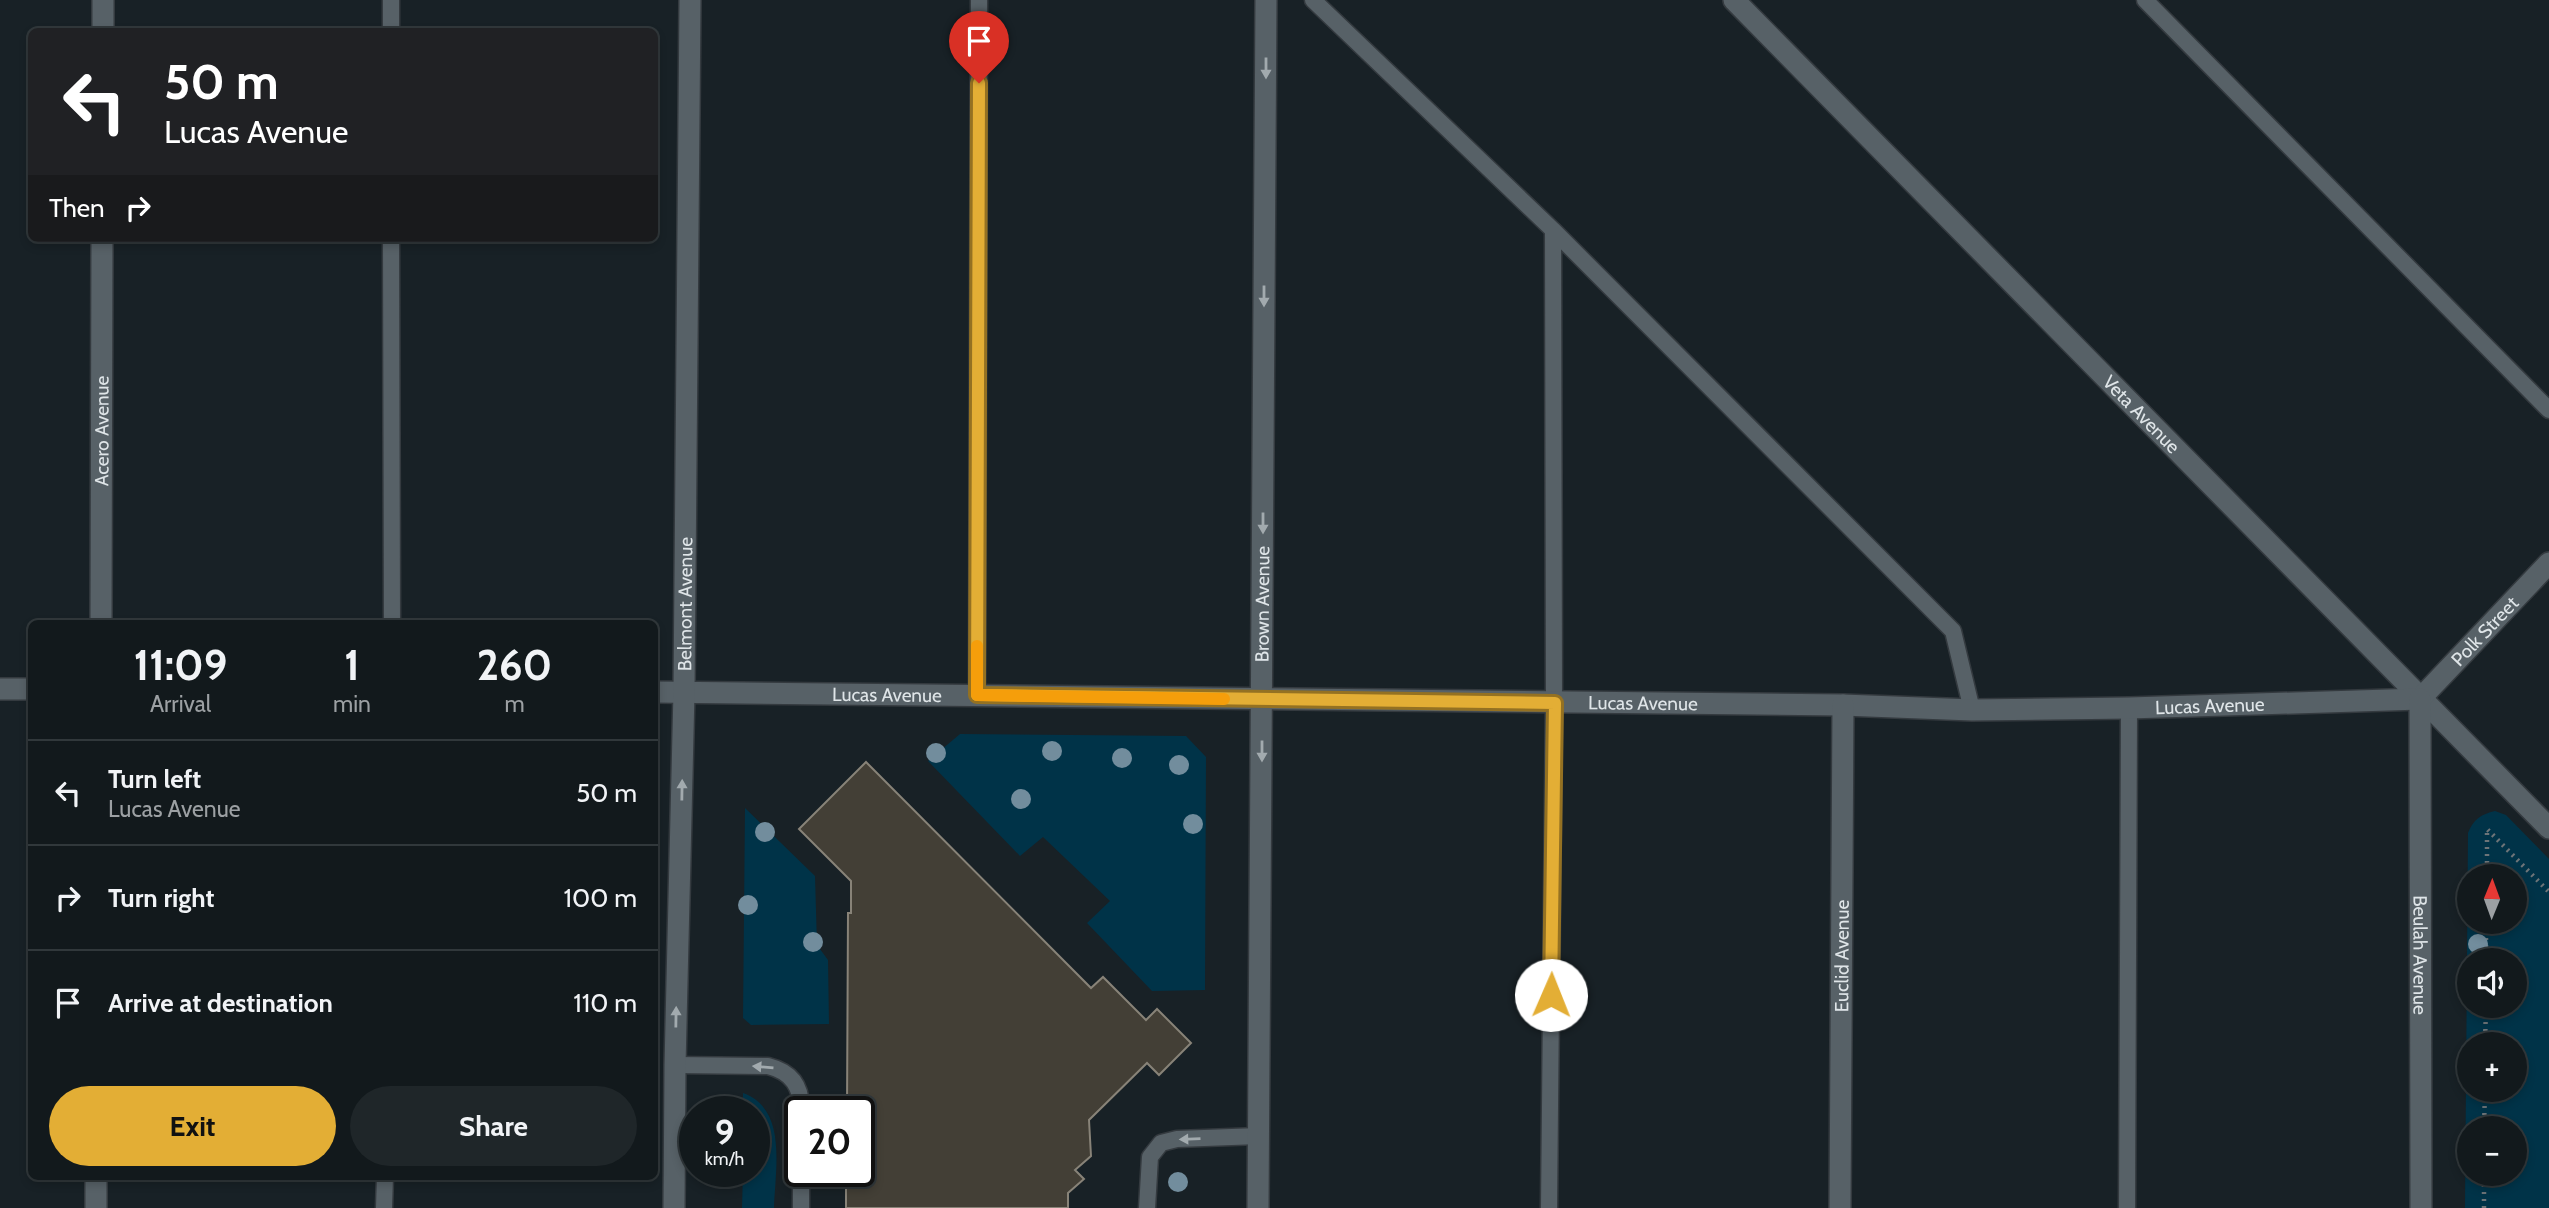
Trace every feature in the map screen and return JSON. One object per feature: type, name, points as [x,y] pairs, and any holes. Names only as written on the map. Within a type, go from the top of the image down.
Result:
[{"type":"street","points":[[103,0],[103,28]]},
{"type":"street","name":"Belmont Avenue","points":[[674,1208],[684,692],[690,0]]},
{"type":"street","name":"Brown Avenue","points":[[1258,1208],[1266,0]]},
{"type":"street","name":"Veta Avenue","points":[[1734,0],[2549,828]]},
{"type":"street","name":"Acero Avenue","points":[[101,620],[102,242]]},
{"type":"street","name":"Polk Street","points":[[2420,699],[2549,563]]},
{"type":"street","points":[[0,689],[28,689]]},
{"type":"street","name":"Lucas Avenue","points":[[658,692],[1843,705],[1972,710],[2420,699]]},
{"type":"street","name":"Beulah Avenue","points":[[2420,699],[2421,1208]]},
{"type":"street","name":"Euclid Avenue","points":[[1840,1208],[1843,705]]},
{"type":"street","points":[[96,1180],[96,1208]]},
{"type":"lane","points":[[391,0],[391,28]]},
{"type":"lane","points":[[977,695],[979,0]]},
{"type":"lane","points":[[1313,0],[1553,230],[1953,631],[1972,710]]},
{"type":"lane","points":[[2145,0],[2549,410]]},
{"type":"lane","points":[[1549,1208],[1555,703],[1553,230]]},
{"type":"lane","points":[[391,242],[392,620]]},
{"type":"lane","points":[[2127,1208],[2129,708]]},
{"type":"lane","points":[[675,1065],[768,1066],[781,1069],[799,1087],[800,1096]]},
{"type":"lane","points":[[1147,1208],[1150,1157],[1161,1143],[1177,1139],[1259,1136]]},
{"type":"lane","points":[[384,1208],[385,1180]]},
{"type":"lane","points":[[801,1187],[801,1208]]},
{"type":"path","points":[[2487,864],[2487,829],[2521,864]]},
{"type":"path","points":[[2527,870],[2549,892]]},
{"type":"path","points":[[2484,1186],[2484,1208]]},
{"type":"shaded area","points":[[960,734],[1186,736],[1206,757],[1205,990],[1152,991],[1087,923],[1110,901],[1043,837],[1020,856],[928,761]]},
{"type":"shaded area","points":[[745,808],[815,876],[817,945],[828,960],[829,1024],[751,1025],[743,1018]]},
{"type":"shaded area","points":[[2495,811],[2506,815],[2549,859],[2549,1208],[2465,1208],[2465,1186],[2527,1186],[2527,1116],[2466,1116],[2466,1102],[2527,1102],[2527,1032],[2466,1032],[2467,1018],[2527,1018],[2527,948],[2467,948],[2467,934],[2527,934],[2527,864],[2468,864],[2468,833],[2472,824]]},
{"type":"shaded area","points":[[770,1119],[776,1142],[774,1208],[742,1208],[743,1187],[770,1187]]},
{"type":"building","points":[[866,762],[1091,988],[1103,977],[1146,1020],[1157,1009],[1191,1043],[1159,1075],[1147,1063],[1089,1120],[1091,1156],[1075,1170],[1084,1179],[1068,1193],[1068,1208],[846,1208],[846,1187],[875,1187],[875,1096],[847,1096],[848,913],[851,913],[851,881],[799,829]]},
{"type":"slow traffic","points":[[977,646],[977,695],[1224,699]]},
{"type":"route","points":[[979,83],[977,695],[1555,703],[1551,995]]}]
